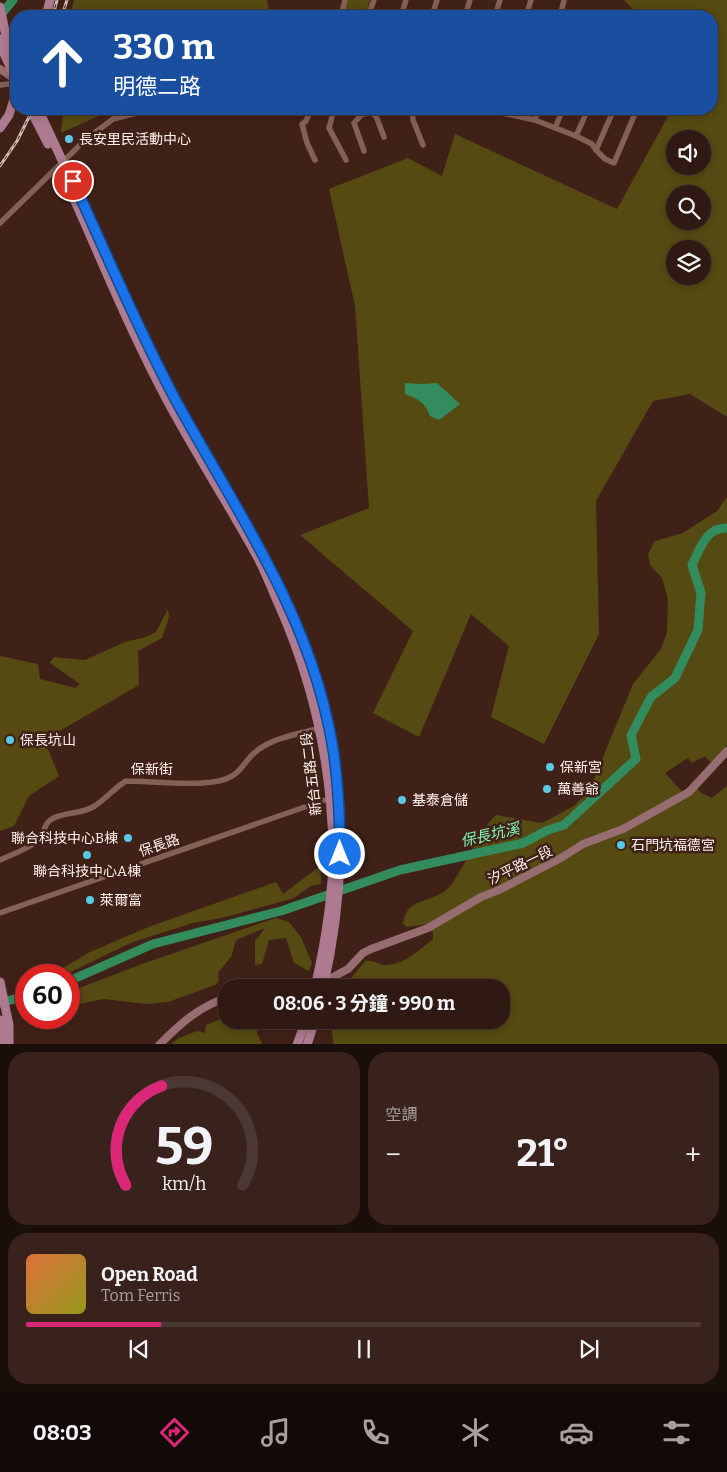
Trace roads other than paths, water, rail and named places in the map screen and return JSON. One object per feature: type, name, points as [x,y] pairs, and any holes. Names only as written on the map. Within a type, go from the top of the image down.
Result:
[{"type":"main road","points":[[0,7],[10,50]]},
{"type":"main road","points":[[0,39],[10,67]]},
{"type":"main road","points":[[0,117],[10,100]]},
{"type":"main road","points":[[0,128],[10,111]]},
{"type":"main road","points":[[33,115],[70,183],[173,394],[265,556],[290,618]]},
{"type":"main road","points":[[41,115],[70,183]]},
{"type":"main road","name":"新台五路二段","points":[[290,618],[319,721],[328,779],[332,831],[332,866],[324,945],[316,979]]},
{"type":"main road","name":"新台五路二段","points":[[290,618],[310,659],[328,722],[338,788],[340,854],[338,894],[332,946],[326,979]]},
{"type":"main road","points":[[0,982],[3,1044]]},
{"type":"main road","points":[[3,1025],[9,1044]]},
{"type":"main road","points":[[298,1044],[303,1029]]},
{"type":"main road","points":[[307,1044],[312,1029]]},
{"type":"street","points":[[0,223],[80,144],[113,119],[129,115]]},
{"type":"street","points":[[308,115],[302,124],[307,143],[315,160]]},
{"type":"street","points":[[332,115],[329,128],[346,160]]},
{"type":"street","points":[[361,115],[354,123],[364,151]]},
{"type":"street","points":[[374,115],[384,137]]},
{"type":"street","points":[[412,115],[423,145]]},
{"type":"street","points":[[524,115],[592,144],[605,159],[614,163],[634,115]]},
{"type":"street","points":[[535,120],[536,115]]},
{"type":"street","points":[[555,128],[560,115]]},
{"type":"street","points":[[576,136],[585,115]]},
{"type":"street","points":[[596,150],[611,115]]},
{"type":"street","name":"保新街","points":[[0,860],[36,843],[42,837],[47,823],[53,818],[92,808],[126,781],[216,782],[235,775],[253,754],[277,740],[316,729]]},
{"type":"street","name":"汐平路一段","points":[[331,979],[348,970],[363,954],[371,949],[428,928],[482,897],[561,858],[583,844],[624,829],[670,802],[682,798],[727,751]]},
{"type":"street","name":"保長路","points":[[0,913],[325,800]]},
{"type":"street","points":[[159,1044],[190,1016],[218,1001]]},
{"type":"waterway","points":[[0,16],[13,0]]},
{"type":"waterway","name":"保長坑溪","points":[[80,976],[153,944],[281,911],[400,870],[523,843],[548,830],[564,825],[636,759],[631,735],[651,697],[675,678],[698,630],[701,593],[692,565],[701,546],[709,535],[714,531],[727,528]]},
{"type":"waterway","name":"保長坑溪","points":[[0,1003],[15,999]]},
{"type":"railway","points":[[54,10],[57,0]]},
{"type":"railway","points":[[64,10],[67,0]]},
{"type":"railway","points":[[0,166],[17,141],[30,115]]},
{"type":"place","name":"長安里民活動中心","points":[[69,139]]},
{"type":"place","name":"保長坑山","points":[[10,740]]},
{"type":"place","name":"保新宮","points":[[550,767]]},
{"type":"place","name":"萬善爺","points":[[547,789]]},
{"type":"place","name":"基泰倉儲","points":[[402,800]]},
{"type":"place","name":"聯合科技中心B棟","points":[[128,838]]},
{"type":"place","name":"石門坑福德宮","points":[[621,845]]},
{"type":"place","name":"聯合科技中心A棟","points":[[87,855]]},
{"type":"place","name":"萊爾富","points":[[90,900]]}]
